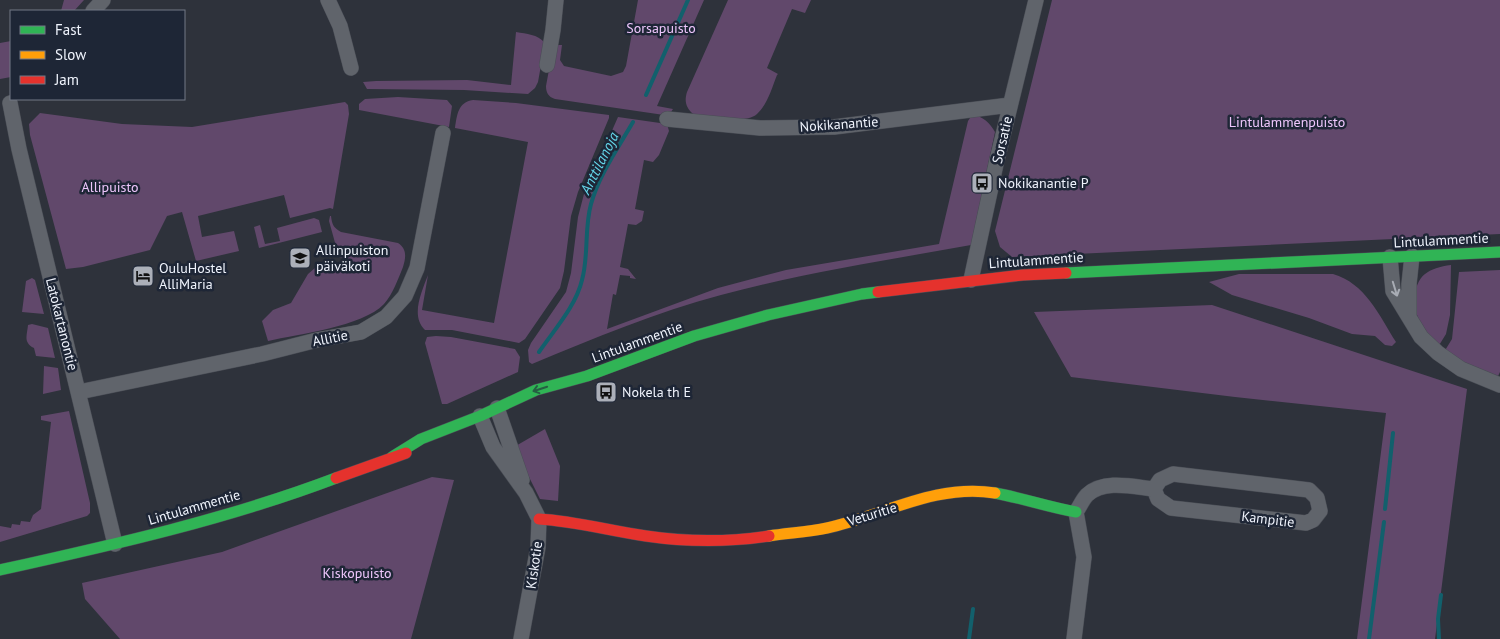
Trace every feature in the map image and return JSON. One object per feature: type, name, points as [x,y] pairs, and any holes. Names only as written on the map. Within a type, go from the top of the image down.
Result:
[{"type":"street","points":[[94,10],[103,0]]},
{"type":"street","points":[[328,0],[340,26],[351,68]]},
{"type":"street","points":[[547,65],[556,0]]},
{"type":"street","name":"Sorsatie","points":[[971,280],[1010,105],[1036,0]]},
{"type":"street","name":"Latokartanontie","points":[[8,100],[115,544]]},
{"type":"street","name":"Nokikanantie","points":[[667,119],[760,128],[834,127],[1010,105]]},
{"type":"street","name":"Allitie","points":[[79,392],[361,332],[386,317],[405,296],[417,268],[442,133]]},
{"type":"street","name":"Lintulammentie","points":[[392,457],[421,439],[480,424],[502,414],[536,390],[587,376],[694,336],[768,315],[862,294],[971,280],[1051,273],[1500,252]]},
{"type":"street","points":[[1410,318],[1409,284],[1412,256]]},
{"type":"street","points":[[1390,257],[1393,291],[1421,337],[1438,353],[1461,369],[1500,385]]},
{"type":"street","name":"Lintulammentie","points":[[549,398],[587,376]]},
{"type":"street","name":"Kiskotie","points":[[502,414],[526,493]]},
{"type":"street","name":"Kiskotie","points":[[480,424],[493,447],[526,493],[539,519],[538,547],[521,639]]},
{"type":"street","name":"Lintulammentie","points":[[0,570],[161,533],[272,500],[392,457],[443,443]]},
{"type":"street","name":"Kampitie","points":[[1173,474],[1309,490],[1317,498],[1320,511],[1313,520],[1306,523],[1171,508],[1158,499],[1154,489],[1160,480],[1173,474]]},
{"type":"street","points":[[1074,639],[1084,557],[1076,512],[1087,495],[1100,487],[1120,485],[1154,489]]},
{"type":"street","name":"Veturitie","points":[[539,519],[560,520],[647,536],[702,540],[742,540],[827,528],[935,495],[955,492],[991,492],[1019,497],[1076,512]]},
{"type":"green space","points":[[64,0],[84,0],[75,10],[61,10]]},
{"type":"green space","name":"Sorsapuisto","points":[[638,0],[704,0],[657,106],[673,109],[671,112],[664,115],[555,99],[549,96],[546,86],[553,48],[557,45],[562,45],[560,60],[564,66],[611,76],[623,72],[626,66]]},
{"type":"green space","points":[[728,0],[811,0],[805,13],[792,9],[767,68],[778,74],[769,96],[757,114],[744,119],[694,115],[687,107],[686,102],[687,92]]},
{"type":"green space","name":"Lintulammenpuisto","points":[[1052,0],[1500,0],[1500,234],[1012,257],[1000,247],[995,231]]},
{"type":"green space","points":[[516,32],[535,36],[545,43],[538,82],[535,88],[528,94],[464,90],[367,89],[363,82],[467,80],[511,85]]},
{"type":"green space","points":[[10,41],[10,77],[0,79],[0,43]]},
{"type":"green space","points":[[398,97],[447,100],[452,106],[449,127],[359,110],[359,104],[365,99]]},
{"type":"green space","points":[[473,100],[516,103],[609,115],[578,192],[571,216],[560,288],[525,339],[519,343],[452,330],[425,330],[418,318],[419,303],[428,275],[422,310],[494,323],[528,142],[455,128],[461,106]]},
{"type":"green space","name":"Allipuisto","points":[[345,102],[348,105],[349,114],[333,209],[330,208],[290,218],[284,195],[198,216],[202,237],[234,231],[239,251],[196,261],[182,212],[167,216],[150,250],[83,267],[66,269],[30,135],[29,124],[40,113],[122,124],[192,127]]},
{"type":"green space","points":[[972,115],[986,120],[995,132],[971,245],[814,273],[721,295],[649,317],[532,364],[529,362],[528,350],[531,343],[566,292],[571,273],[578,217],[584,194],[618,117],[667,124],[669,131],[659,155],[653,162],[644,160],[635,209],[644,211],[642,221],[636,225],[628,224],[620,267],[628,269],[636,279],[620,275],[616,295],[613,294],[607,329],[718,288],[786,270],[939,244],[968,121]]},
{"type":"green space","points":[[330,216],[334,226],[341,232],[401,245],[405,253],[405,260],[393,291],[384,304],[374,312],[346,324],[268,341],[262,321],[273,310],[291,303],[308,274],[315,268],[330,264],[349,268],[350,260],[339,257],[329,221]]},
{"type":"green space","points":[[314,218],[319,220],[322,232],[259,248],[254,227],[260,225],[265,244],[280,241],[277,228]]},
{"type":"green space","points":[[1451,265],[1450,315],[1446,334],[1438,347],[1419,320],[1416,312],[1416,291],[1418,284],[1425,274],[1436,268]]},
{"type":"green space","points":[[1500,270],[1500,372],[1497,378],[1466,365],[1444,352],[1452,339],[1459,272]]},
{"type":"green space","points":[[1239,274],[1333,274],[1344,278],[1363,292],[1396,342],[1392,346],[1385,345],[1375,336],[1352,334],[1309,318],[1232,295],[1209,282]]},
{"type":"green space","points":[[32,278],[35,280],[44,314],[22,312],[26,281]]},
{"type":"green space","points":[[1212,305],[1467,389],[1435,639],[1357,639],[1386,413],[1071,377],[1034,312]]},
{"type":"green space","points":[[32,324],[48,328],[55,358],[36,356],[34,348],[28,343],[26,338],[28,325]]},
{"type":"green space","points":[[436,336],[515,349],[520,357],[518,372],[447,404],[442,404],[425,343],[427,337]]},
{"type":"green space","points":[[44,366],[58,368],[61,390],[43,394]]},
{"type":"green space","points":[[69,411],[90,503],[90,513],[87,516],[0,542],[0,526],[11,528],[12,524],[20,525],[21,521],[30,522],[33,515],[41,509],[51,422],[41,420],[41,416]]},
{"type":"green space","points":[[545,429],[560,466],[558,501],[540,499],[514,447]]},
{"type":"green space","name":"Kiskopuisto","points":[[432,477],[454,480],[411,639],[120,639],[85,599],[82,583],[222,552]]},
{"type":"waterway","name":"Anttilanoja","points":[[646,95],[688,0]]},
{"type":"waterway","name":"Anttilanoja","points":[[539,352],[564,318],[579,290],[584,271],[589,213],[594,193],[633,122]]},
{"type":"waterway","points":[[1385,509],[1393,433]]},
{"type":"waterway","points":[[1369,639],[1384,522]]},
{"type":"waterway","points":[[1439,639],[1438,619],[1441,595]]},
{"type":"waterway","points":[[969,639],[973,609]]},
{"type":"traffic: fast","points":[[1066,273],[1500,252]]},
{"type":"traffic: fast","points":[[392,457],[421,439],[480,416],[536,390],[587,376],[694,336],[768,315],[878,292]]},
{"type":"traffic: fast","points":[[0,570],[127,541],[212,519],[336,478]]},
{"type":"traffic: fast","points":[[995,493],[1076,512]]},
{"type":"traffic: slow","points":[[769,536],[813,531],[848,523],[909,502],[930,497],[973,491],[995,493]]},
{"type":"traffic: jam","points":[[878,292],[1023,275],[1066,273]]},
{"type":"traffic: jam","points":[[336,478],[406,453]]},
{"type":"traffic: jam","points":[[539,519],[677,539],[723,540],[769,536]]},
{"type":"place","name":"Nokikanantie P","points":[[982,183]]},
{"type":"place","name":"Allinpuiston päiväkoti","points":[[300,258]]},
{"type":"place","name":"OuluHostel AlliMaria","points":[[143,276]]},
{"type":"place","name":"Nokela th E","points":[[606,392]]}]
